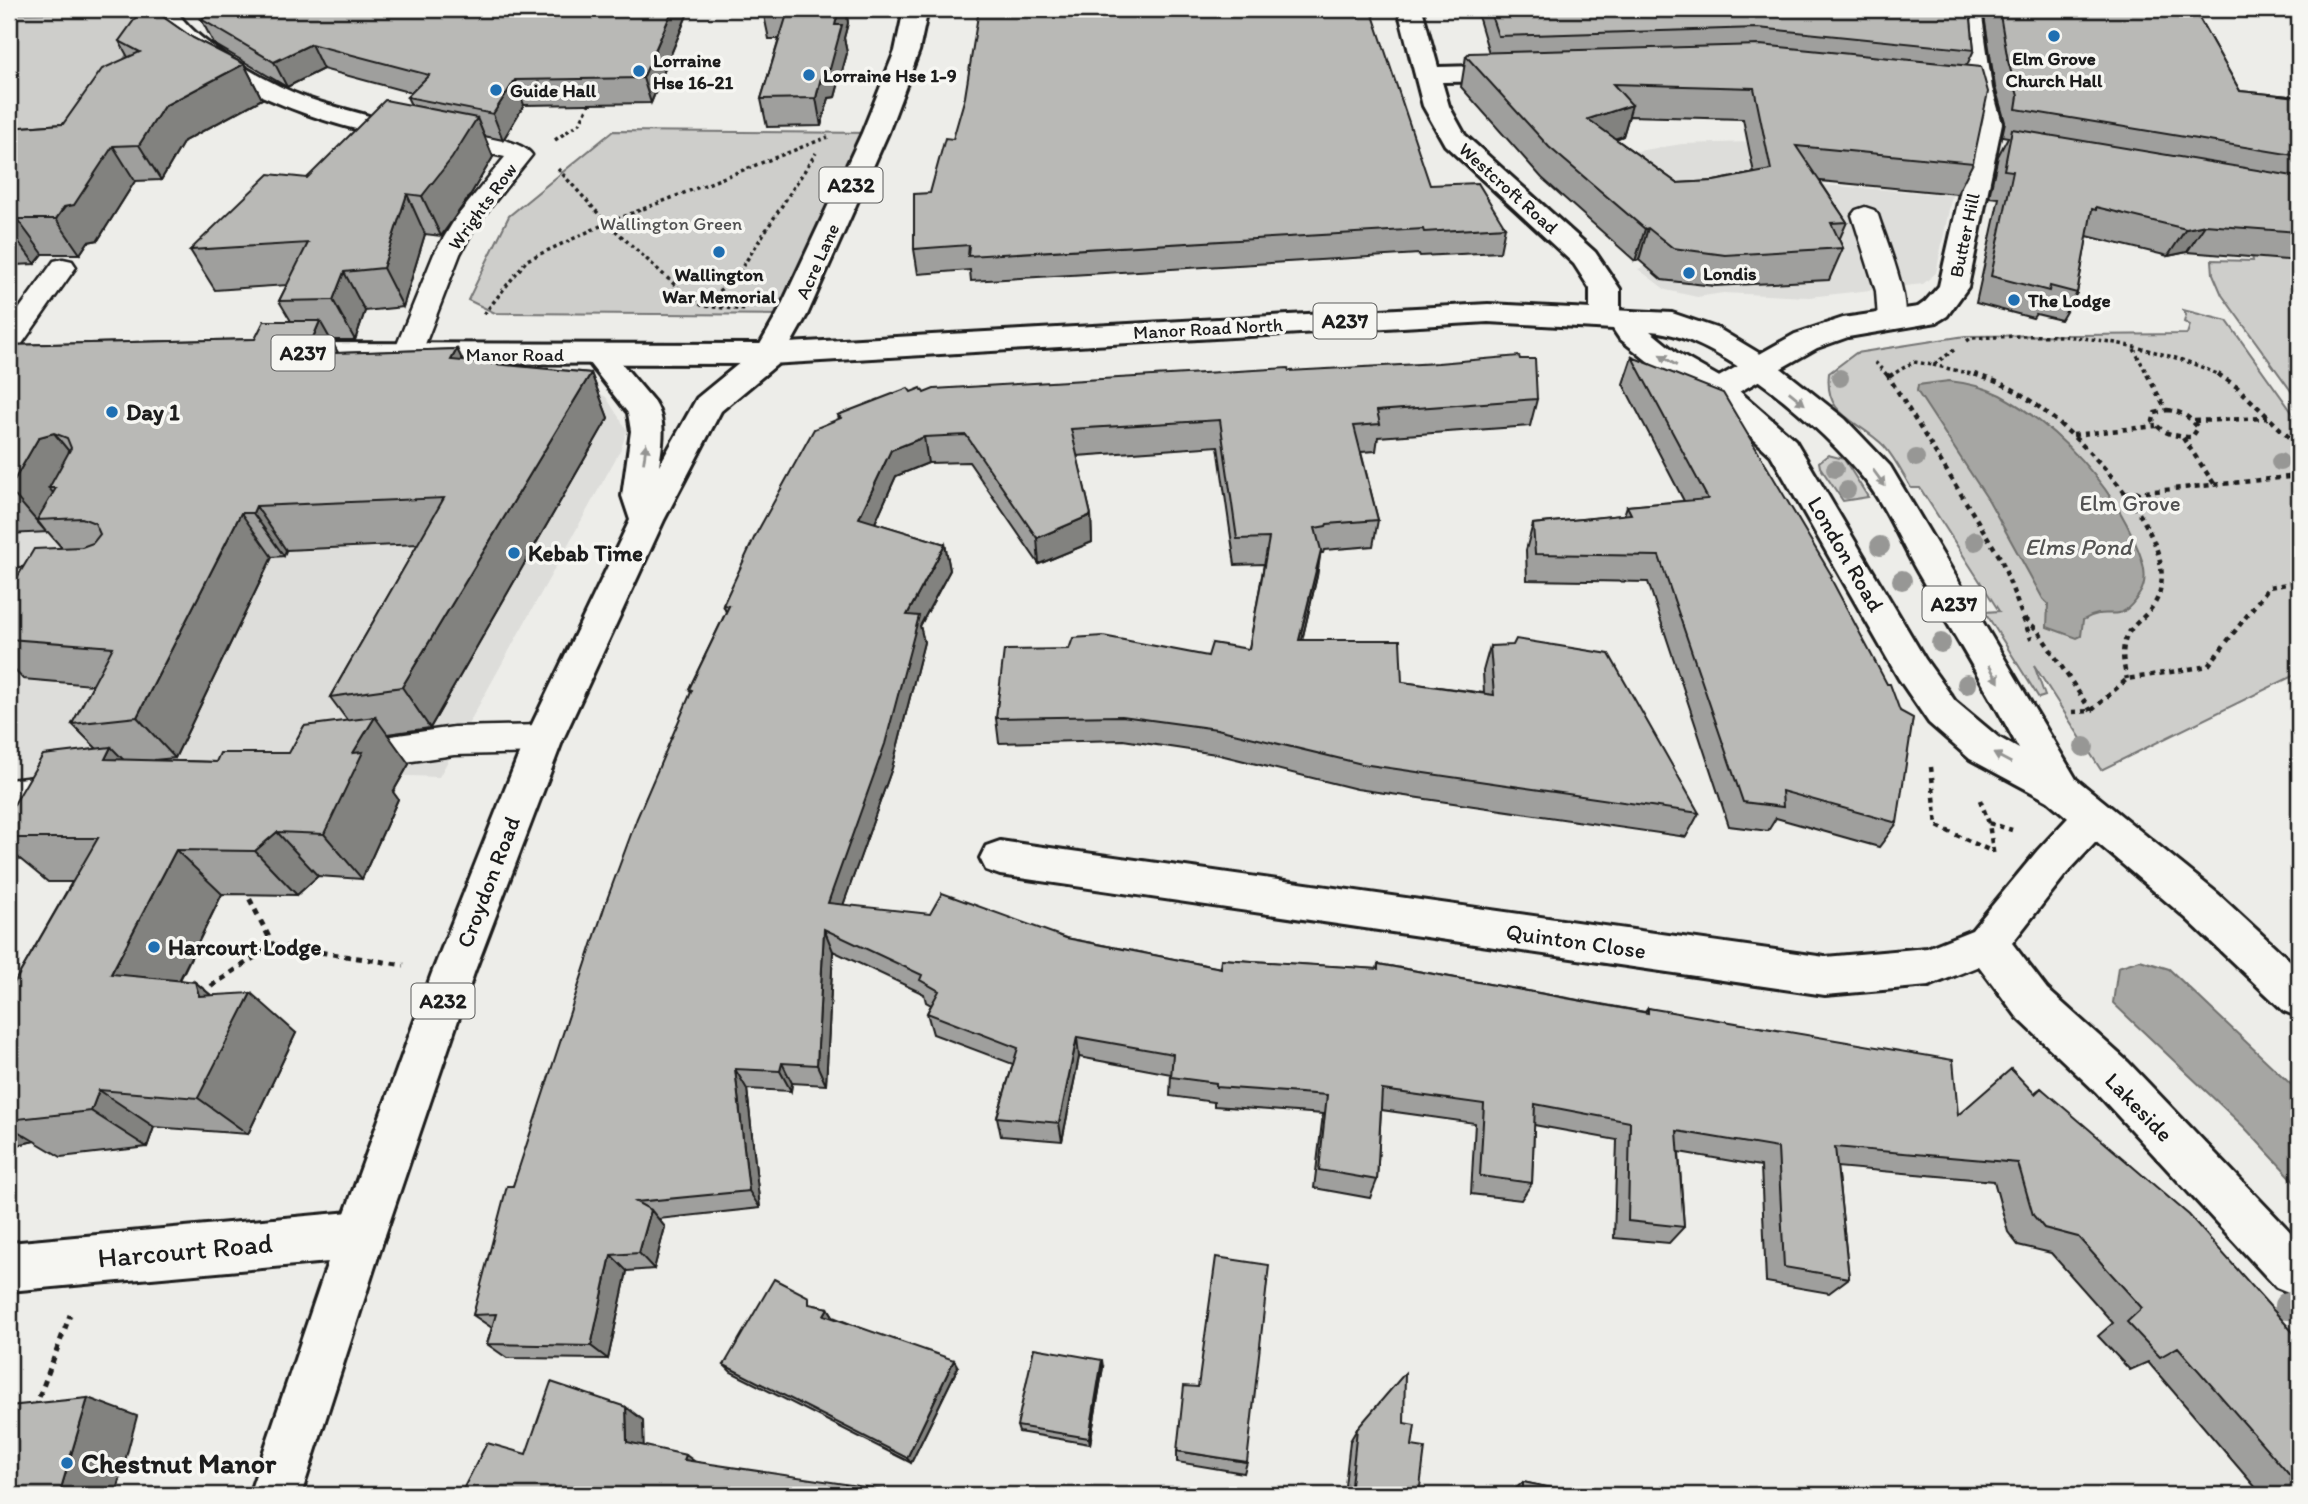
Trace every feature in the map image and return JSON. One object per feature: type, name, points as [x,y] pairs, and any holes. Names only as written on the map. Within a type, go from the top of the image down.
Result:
[{"type":"main road","points":[[164,9],[171,24],[232,70],[296,103],[371,124]]},
{"type":"main road","name":"Acre Lane","points":[[770,354],[810,281],[870,141],[907,51],[916,9]]},
{"type":"main road","name":"Westcroft Road","points":[[1410,9],[1436,106],[1454,139],[1538,214],[1596,272],[1605,289],[1614,320]]},
{"type":"main road","name":"Butter Hill","points":[[1719,390],[1806,341],[1843,328],[1926,315],[1936,309],[1953,287],[1998,146],[1979,88],[1969,9]]},
{"type":"main road","points":[[1427,75],[1534,72]]},
{"type":"main road","points":[[1951,86],[1979,88]]},
{"type":"main road","name":"Manor Road North","points":[[770,354],[1488,313],[1672,323],[1693,329],[1761,368]]},
{"type":"main road","name":"London Road","points":[[1614,320],[1666,360],[1719,390],[1783,448],[1912,669],[1942,712],[1984,748],[2062,790],[2202,906],[2299,997]]},
{"type":"main road","name":"Manor Road","points":[[250,354],[770,354]]},
{"type":"main road","points":[[597,354],[643,411],[648,431],[639,496],[647,520]]},
{"type":"main road","name":"Croydon Road","points":[[275,1495],[361,1235],[453,973],[544,739],[647,520],[708,405],[770,354]]},
{"type":"main road","name":"London Road","points":[[1761,368],[1834,427],[1878,474],[2028,727],[2062,790]]},
{"type":"main road","name":"Quinton Close","points":[[1000,858],[1825,976],[1929,967],[1987,943],[2052,862],[2093,818]]},
{"type":"main road","name":"Lakeside","points":[[1987,943],[2032,1003],[2112,1077],[2293,1269]]},
{"type":"main road","name":"Harcourt Road","points":[[9,1267],[361,1235]]},
{"type":"lane","name":"Wrights Row","points":[[408,352],[446,254],[464,224],[527,155],[504,148],[418,132]]},
{"type":"lane","points":[[1865,215],[1889,291],[1892,319]]},
{"type":"lane","points":[[17,352],[63,267]]},
{"type":"lane","points":[[42,578],[60,546]]},
{"type":"lane","points":[[9,581],[93,576]]},
{"type":"lane","points":[[320,758],[454,741],[544,739]]},
{"type":"lane","points":[[9,794],[99,785]]},
{"type":"path","points":[[9,13],[26,9]]},
{"type":"path","points":[[527,155],[580,123],[597,89]]},
{"type":"path","points":[[456,354],[476,324],[527,260],[607,223],[826,136],[870,141]]},
{"type":"path","points":[[527,155],[549,160],[607,223],[687,296],[703,306],[737,275],[826,136]]},
{"type":"path","points":[[1933,365],[1971,338],[2059,336],[2134,348],[2186,361],[2219,375],[2236,387],[2299,447]]},
{"type":"path","points":[[2134,348],[2166,410]]},
{"type":"path","points":[[1914,362],[1983,377],[2017,391],[2073,435],[2102,464],[2125,494],[2143,521],[2158,552],[2163,582],[2153,606],[2131,627],[2121,650],[2127,679]]},
{"type":"path","points":[[1889,377],[2001,559],[2024,617],[2038,631],[2091,711]]},
{"type":"path","points":[[2166,410],[2182,413],[2194,421],[2198,428],[2196,433],[2183,438],[2163,432],[2153,421],[2155,413],[2166,410]]},
{"type":"path","points":[[2194,421],[2268,418]]},
{"type":"path","points":[[2073,435],[2156,426]]},
{"type":"path","points":[[2183,438],[2215,485]]},
{"type":"path","points":[[2125,494],[2299,476]]},
{"type":"path","points":[[2069,713],[2091,711],[2127,679],[2208,666],[2269,587],[2299,582]]},
{"type":"path","points":[[1931,764],[1937,826],[1990,851]]},
{"type":"path","points":[[1989,823],[2012,830]]},
{"type":"path","points":[[243,887],[273,945]]},
{"type":"path","points":[[197,996],[273,945],[453,973]]},
{"type":"path","points":[[32,1419],[90,1259]]},
{"type":"shaded area","points":[[1786,141],[1811,184],[1952,195],[1936,273],[1923,284],[1809,297],[1723,293],[1697,297],[1666,290],[1638,269],[1701,243],[1600,157],[1682,144]]},
{"type":"shaded area","points":[[9,377],[570,377],[606,397],[627,430],[621,449],[439,777],[265,771],[9,828]]},
{"type":"green space","points":[[136,9],[150,17],[75,138],[9,138],[9,14],[126,12]]},
{"type":"green space","name":"Wallington Green","points":[[613,131],[875,133],[792,315],[495,313],[468,300],[509,216]]},
{"type":"green space","points":[[2248,231],[2299,233],[2299,402],[2222,295],[2213,274],[2212,260],[2253,261]]},
{"type":"green space","name":"Elm Grove","points":[[2183,310],[2227,321],[2299,422],[2299,673],[2101,770],[2034,665],[2045,696],[2039,698],[1985,612],[1999,611],[1920,488],[1911,488],[1884,446],[1837,408],[1829,388],[1829,373],[1856,353],[1965,336],[2187,334],[2190,325],[2184,322],[2186,315]]},
{"type":"green space","points":[[1828,455],[1844,459],[1868,497],[1843,501],[1820,467],[1819,462]]},
{"type":"water","name":"Elms Pond","points":[[1949,381],[1988,390],[2021,408],[2062,441],[2099,481],[2127,525],[2143,564],[2143,588],[2126,610],[2093,615],[2083,620],[2081,636],[2077,638],[2047,627],[2048,604],[1989,501],[1917,391],[1918,385]]},
{"type":"water","points":[[2140,960],[2169,969],[2299,1092],[2299,1186],[2244,1127],[2113,1003],[2118,967]]},
{"type":"building","points":[[142,9],[155,9],[193,38],[244,64],[164,106],[139,145],[113,146],[74,205],[64,207],[56,219],[17,219],[9,229],[9,128],[63,124],[102,69],[140,52],[119,41]]},
{"type":"building","points":[[220,9],[673,9],[643,78],[515,80],[493,114],[407,97],[429,75],[311,44],[274,62],[201,19]]},
{"type":"building","points":[[839,9],[835,25],[842,25],[830,69],[823,69],[816,98],[761,99],[788,11],[763,11]]},
{"type":"building","points":[[979,9],[1371,9],[1430,185],[1478,183],[1505,227],[1424,232],[1423,229],[968,256],[969,245],[914,249],[914,194],[930,193],[945,138],[953,139],[965,97]]},
{"type":"building","points":[[1489,9],[1970,9],[1974,50],[1758,28],[1498,36]]},
{"type":"building","points":[[1999,9],[2194,9],[2240,91],[2299,97],[2299,156],[2016,109],[2018,96],[2008,61]]},
{"type":"building","points":[[1760,45],[1981,67],[1988,92],[1973,163],[1796,146],[1847,222],[1831,223],[1843,248],[1725,255],[1673,248],[1648,228],[1645,229],[1549,147],[1466,56],[1469,53]],"holes":[[[1613,84],[1754,88],[1771,170],[1714,181],[1677,183],[1588,119],[1632,105]]]},
{"type":"building","points":[[385,100],[477,118],[452,158],[422,196],[407,194],[383,268],[344,272],[333,300],[279,301],[308,243],[190,250],[269,174],[307,178]]},
{"type":"building","points":[[2012,129],[2299,177],[2299,232],[2205,225],[2186,229],[2096,207],[2096,210],[2092,209],[2077,293],[2050,286],[2049,291],[1991,276],[2013,171],[2004,170]]},
{"type":"building","points":[[264,321],[320,321],[306,354],[457,349],[451,360],[591,373],[402,687],[330,697],[444,498],[256,506],[253,513],[241,513],[137,717],[72,724],[113,647],[9,639],[9,591],[34,549],[82,547],[93,543],[100,534],[95,523],[82,518],[37,520],[56,488],[49,488],[71,448],[67,438],[54,433],[39,437],[9,489],[9,345],[255,339]]},
{"type":"building","points":[[1519,356],[1520,359],[1535,359],[1537,399],[1377,411],[1380,424],[1354,426],[1378,520],[1327,524],[1315,528],[1321,550],[1299,640],[1400,640],[1402,682],[1494,695],[1490,646],[1513,645],[1516,639],[1609,654],[1699,813],[1362,764],[1217,729],[1122,716],[996,718],[1004,650],[1069,649],[1073,638],[1103,636],[1208,656],[1212,643],[1249,649],[1269,538],[1237,539],[1220,420],[1071,429],[1091,515],[1037,538],[966,435],[924,437],[891,450],[859,518],[945,544],[907,615],[919,616],[885,744],[828,903],[930,914],[942,893],[1066,938],[1221,968],[1221,959],[1378,969],[1378,964],[1648,1013],[1648,1008],[1953,1060],[1958,1115],[2011,1069],[2035,1094],[2041,1088],[2189,1215],[2299,1339],[2299,1486],[2178,1347],[2160,1357],[2127,1322],[2142,1308],[2078,1237],[2044,1228],[2033,1215],[2018,1163],[1835,1147],[1849,1278],[1784,1267],[1778,1148],[1677,1131],[1684,1227],[1628,1221],[1630,1122],[1535,1104],[1532,1183],[1480,1176],[1484,1104],[1382,1090],[1377,1180],[1319,1170],[1327,1095],[1216,1087],[1216,1083],[1171,1077],[1173,1054],[1077,1037],[1059,1123],[997,1117],[1018,1048],[927,1013],[939,991],[920,980],[922,975],[824,929],[817,1065],[782,1063],[780,1071],[735,1069],[749,1191],[636,1202],[651,1210],[639,1253],[611,1255],[591,1346],[487,1344],[496,1314],[473,1315],[507,1186],[513,1186],[606,902],[637,818],[692,690],[689,689],[729,606],[723,605],[755,536],[814,429],[841,418],[838,415],[908,388],[911,392],[921,388],[924,393],[934,389],[1288,368],[1289,371],[1438,363]]},
{"type":"building","points":[[1632,357],[1723,393],[1832,576],[1830,577],[1887,684],[1890,684],[1900,711],[1913,718],[1897,823],[1782,791],[1783,807],[1743,802],[1659,556],[1535,554],[1533,524],[1631,514],[1627,506],[1708,499]]},
{"type":"building","points":[[375,717],[353,753],[363,752],[324,834],[277,832],[255,851],[176,850],[111,974],[195,982],[199,996],[251,993],[198,1098],[99,1090],[91,1111],[9,1120],[9,992],[98,838],[9,838],[9,813],[43,755],[111,747],[105,759],[216,762],[220,753],[289,753],[304,726]]},
{"type":"building","points":[[1216,1257],[1269,1265],[1247,1462],[1177,1451],[1184,1386],[1198,1387]]},
{"type":"building","points":[[774,1279],[809,1297],[809,1304],[828,1308],[824,1315],[954,1360],[907,1458],[724,1365]]},
{"type":"building","points":[[1034,1348],[1102,1360],[1089,1438],[1017,1426]]},
{"type":"building","points":[[1405,1373],[1404,1423],[1415,1425],[1412,1446],[1425,1448],[1419,1495],[1350,1495],[1357,1429]]},
{"type":"building","points":[[551,1382],[626,1407],[627,1442],[686,1455],[684,1460],[885,1490],[882,1495],[460,1495],[487,1443],[526,1454]]},
{"type":"building","points":[[88,1398],[59,1495],[9,1495],[9,1406]]},
{"type":"building","points":[[1523,1482],[1582,1494],[1582,1495],[1523,1495]]},
{"type":"place","name":"Elm Grove Church Hall","points":[[2054,36]]},
{"type":"place","name":"Lorraine Hse 16-21","points":[[639,71]]},
{"type":"place","name":"Lorraine Hse 1-9","points":[[809,75]]},
{"type":"place","name":"Guide Hall","points":[[496,90]]},
{"type":"place","name":"Wallington War Memorial","points":[[719,252]]},
{"type":"place","name":"Londis","points":[[1689,273]]},
{"type":"place","name":"The Lodge","points":[[2014,300]]},
{"type":"place","name":"Day 1","points":[[112,412]]},
{"type":"place","name":"Kebab Time","points":[[514,553]]},
{"type":"place","name":"Harcourt Lodge","points":[[154,947]]},
{"type":"place","name":"Chestnut Manor","points":[[67,1463]]}]
